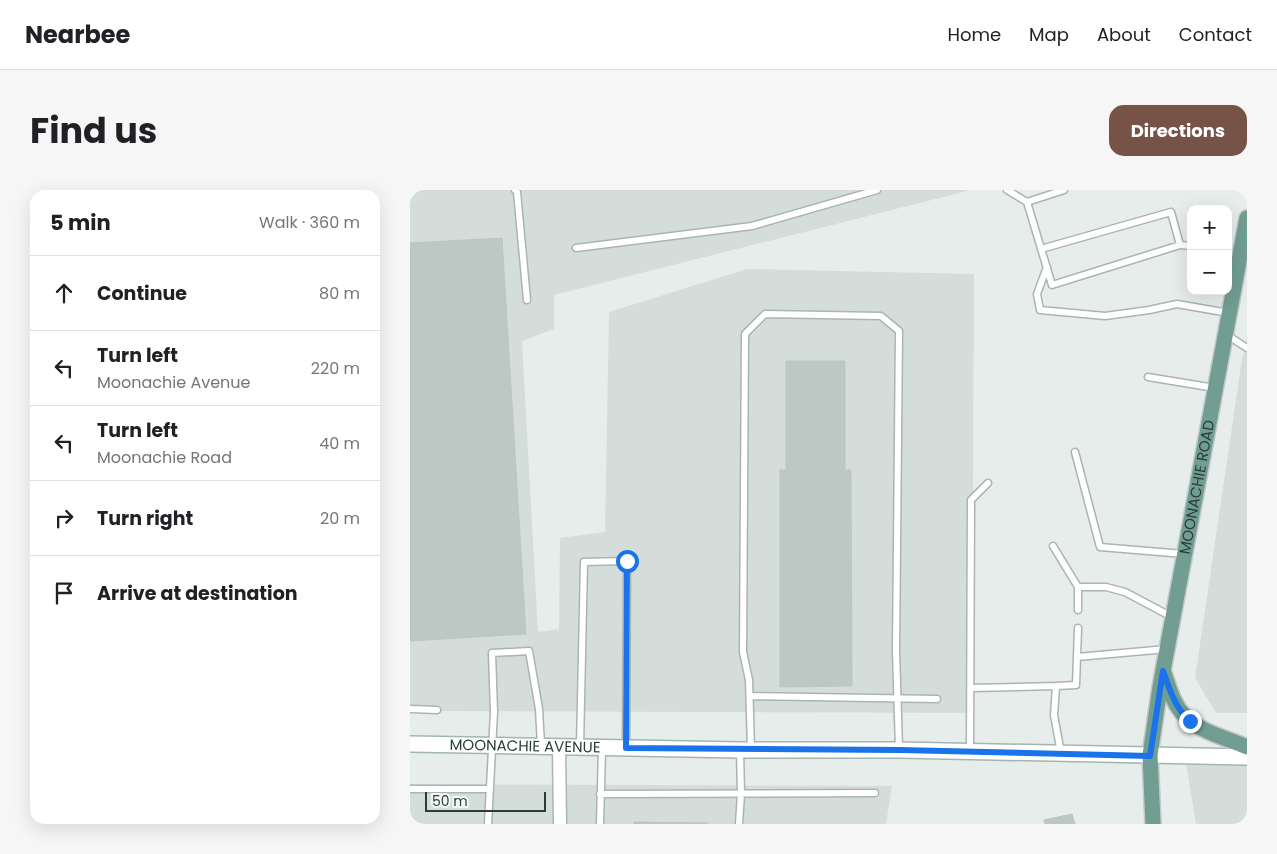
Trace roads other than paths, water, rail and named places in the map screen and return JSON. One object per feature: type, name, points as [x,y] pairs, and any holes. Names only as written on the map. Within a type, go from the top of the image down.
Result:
[{"type":"main road","name":"MOONACHIE ROAD","points":[[1153,824],[1150,756],[1163,671],[1229,313],[1237,257],[1247,218]]},
{"type":"main road","points":[[1163,671],[1174,700],[1184,716],[1199,727],[1247,747]]},
{"type":"main road","name":"MOONACHIE AVENUE","points":[[410,744],[602,748],[900,750],[1247,757]]},
{"type":"street","points":[[559,747],[560,824]]},
{"type":"lane","points":[[515,190],[518,192],[527,300]]},
{"type":"lane","points":[[576,248],[752,226],[877,190]]},
{"type":"lane","points":[[1007,190],[1027,202],[1052,285],[1180,245],[1187,246]]},
{"type":"lane","points":[[1027,202],[1064,190]]},
{"type":"lane","points":[[1041,249],[1171,212],[1180,245]]},
{"type":"lane","points":[[1047,267],[1038,294],[1040,310],[1104,316],[1150,310],[1177,304],[1229,313]]},
{"type":"lane","points":[[739,824],[750,696],[750,680],[743,652],[746,334],[766,314],[881,316],[899,331],[896,641],[900,750]]},
{"type":"lane","points":[[1225,334],[1247,348]]},
{"type":"lane","points":[[1148,377],[1215,388]]},
{"type":"lane","points":[[1075,452],[1100,546],[1184,554]]},
{"type":"lane","points":[[970,752],[971,500],[988,484]]},
{"type":"lane","points":[[1053,546],[1078,587],[1078,610]]},
{"type":"lane","points":[[580,747],[584,562],[627,561],[626,748]]},
{"type":"lane","points":[[1078,587],[1106,588],[1125,592],[1173,618]]},
{"type":"lane","points":[[971,688],[1076,685],[1078,628]]},
{"type":"lane","points":[[1077,657],[1167,648]]},
{"type":"lane","points":[[488,824],[494,712],[492,653],[529,651],[539,709],[541,746]]},
{"type":"lane","points":[[1056,686],[1054,714],[1061,754]]},
{"type":"lane","points":[[750,696],[937,699]]},
{"type":"lane","points":[[410,709],[437,710]]},
{"type":"lane","points":[[600,824],[602,748]]},
{"type":"lane","points":[[410,789],[490,789]]},
{"type":"lane","points":[[600,794],[875,793]]}]
